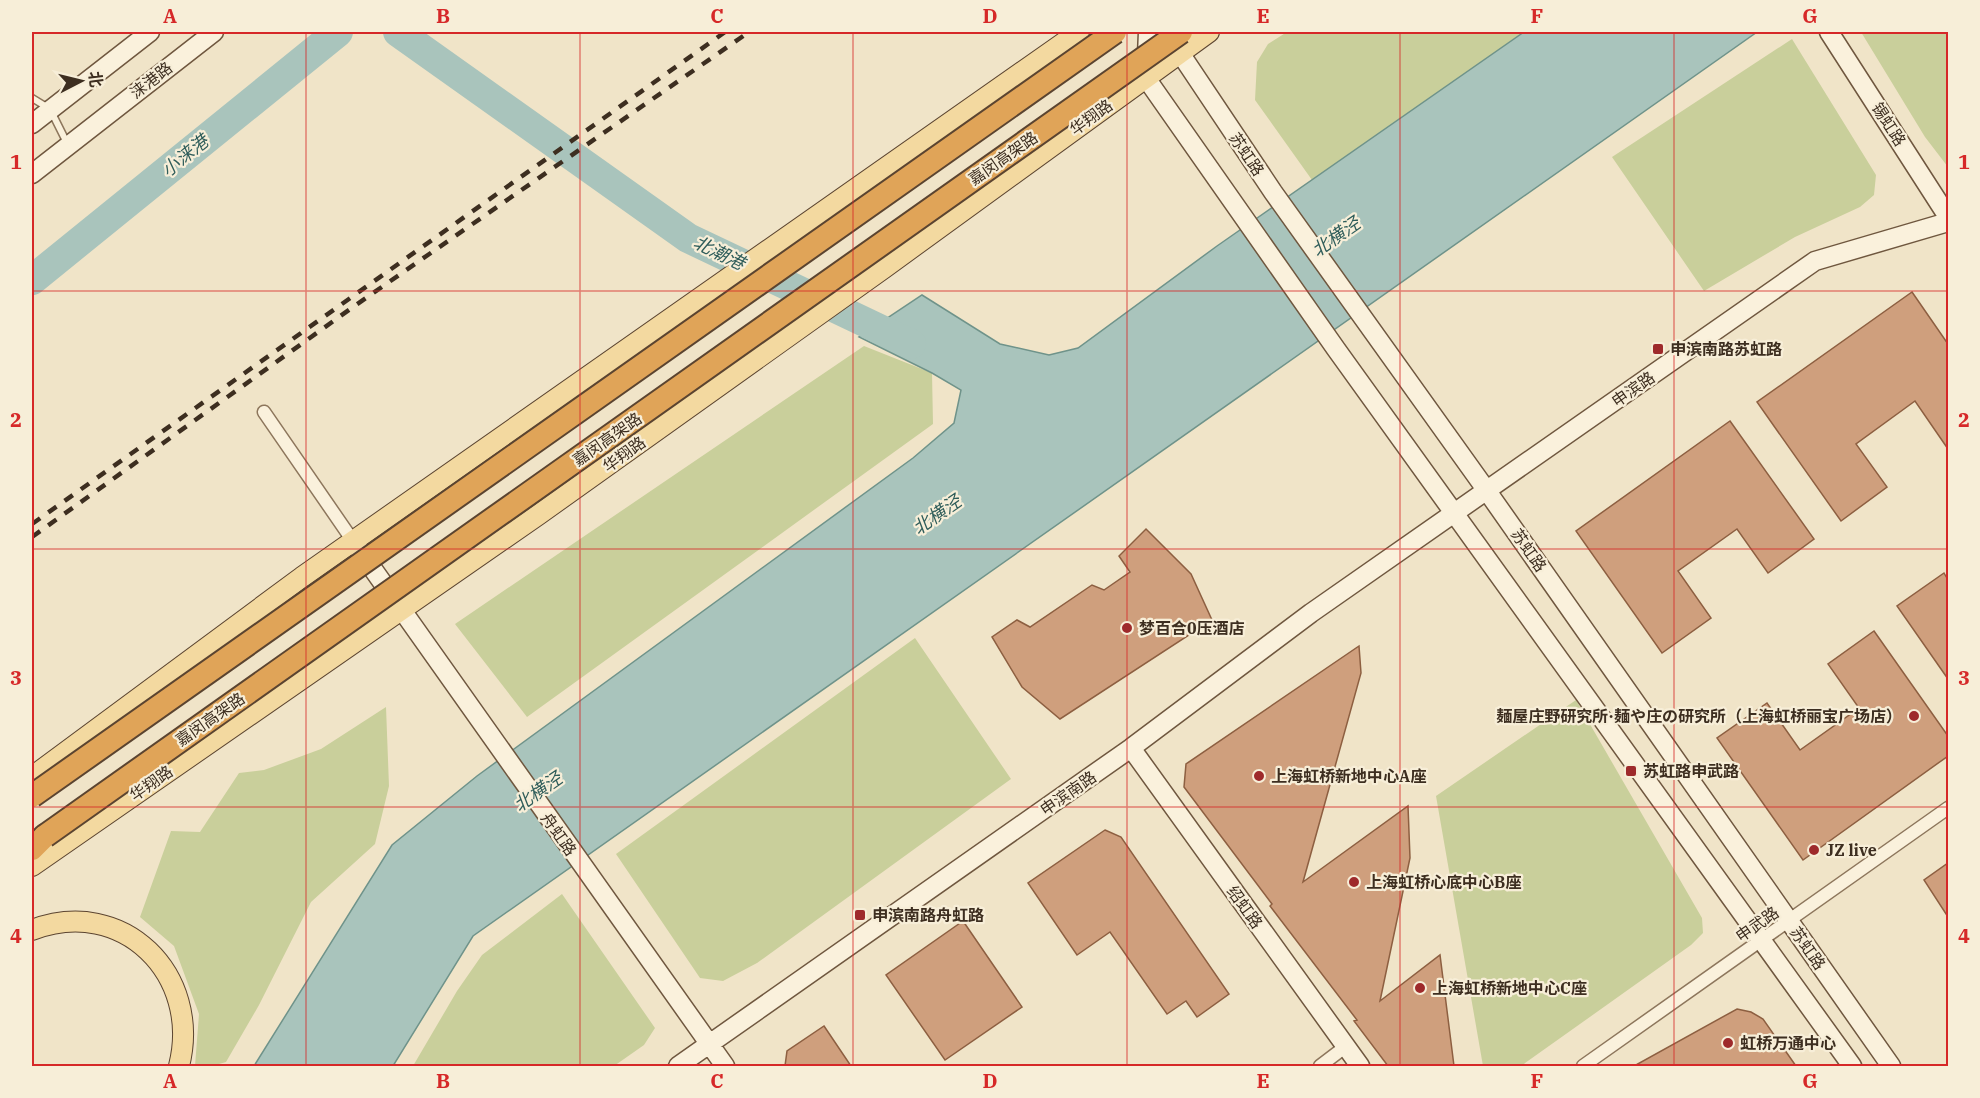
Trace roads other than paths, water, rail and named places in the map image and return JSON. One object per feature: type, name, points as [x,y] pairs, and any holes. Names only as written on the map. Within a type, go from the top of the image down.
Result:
[{"type":"highway","points":[[32,796],[1115,32]]},
{"type":"highway","name":"嘉闵高架路","points":[[36,843],[1180,42]]},
{"type":"main road","points":[[32,124],[150,32]]},
{"type":"main road","name":"涞港路","points":[[32,174],[214,32]]},
{"type":"main road","points":[[32,777],[302,576],[1079,32]]},
{"type":"main road","points":[[1146,78],[1148,32]]},
{"type":"main road","name":"苏虹路","points":[[1171,32],[1180,42],[1273,192],[1487,491],[1891,1066]]},
{"type":"main road","name":"华翔路","points":[[32,866],[538,516],[884,268],[1146,78],[1180,42],[1209,32]]},
{"type":"main road","name":"锡虹路","points":[[1829,32],[1948,217]]},
{"type":"main road","name":"苏虹路","points":[[1146,78],[1336,350],[1852,1066]]},
{"type":"main road","name":"申滨路","points":[[1454,514],[1815,261],[1948,222]]},
{"type":"main road","name":"申滨南路","points":[[678,1066],[1131,748],[1311,613],[1454,514]]},
{"type":"main road","name":"舟虹路","points":[[353,541],[725,1066]]},
{"type":"main road","name":"绍虹路","points":[[1131,748],[1360,1066]]},
{"type":"main road","points":[[32,930],[69,920],[101,923],[138,943],[154,957],[177,991],[182,1009],[183,1048],[179,1066]]},
{"type":"street","points":[[264,412],[353,541]]},
{"type":"street","name":"申武路","points":[[1583,1066],[1948,808]]},
{"type":"street","points":[[1320,1066],[1345,1047]]},
{"type":"lane","points":[[32,98],[50,109],[68,145]]},
{"type":"water","name":"北横泾","points":[[1524,32],[1757,32],[473,936],[393,1066],[254,1066],[392,845],[477,776],[913,458],[954,423],[961,390],[859,337],[922,295],[1000,344],[1049,355],[1078,348],[1217,246]]},
{"type":"waterway","name":"小涞港","points":[[32,280],[338,32]]},
{"type":"waterway","name":"北潮港","points":[[398,32],[688,238],[911,344]]},
{"type":"railway","points":[[32,524],[725,32]]},
{"type":"railway","points":[[32,537],[353,307],[749,32]]},
{"type":"place","name":"申滨南路苏虹路","points":[[1658,349]]},
{"type":"place","name":"梦百合0压酒店","points":[[1127,628]]},
{"type":"place","name":"麺屋庄野研究所·麺や庄の研究所（上海虹桥丽宝广场店）","points":[[1914,716]]},
{"type":"place","name":"苏虹路申武路","points":[[1631,771]]},
{"type":"place","name":"上海虹桥新地中心A座","points":[[1259,776]]},
{"type":"place","name":"JZ live","points":[[1814,850]]},
{"type":"place","name":"上海虹桥心底中心B座","points":[[1354,882]]},
{"type":"place","name":"申滨南路舟虹路","points":[[860,915]]},
{"type":"place","name":"上海虹桥新地中心C座","points":[[1420,988]]},
{"type":"place","name":"虹桥万通中心","points":[[1728,1043]]}]
